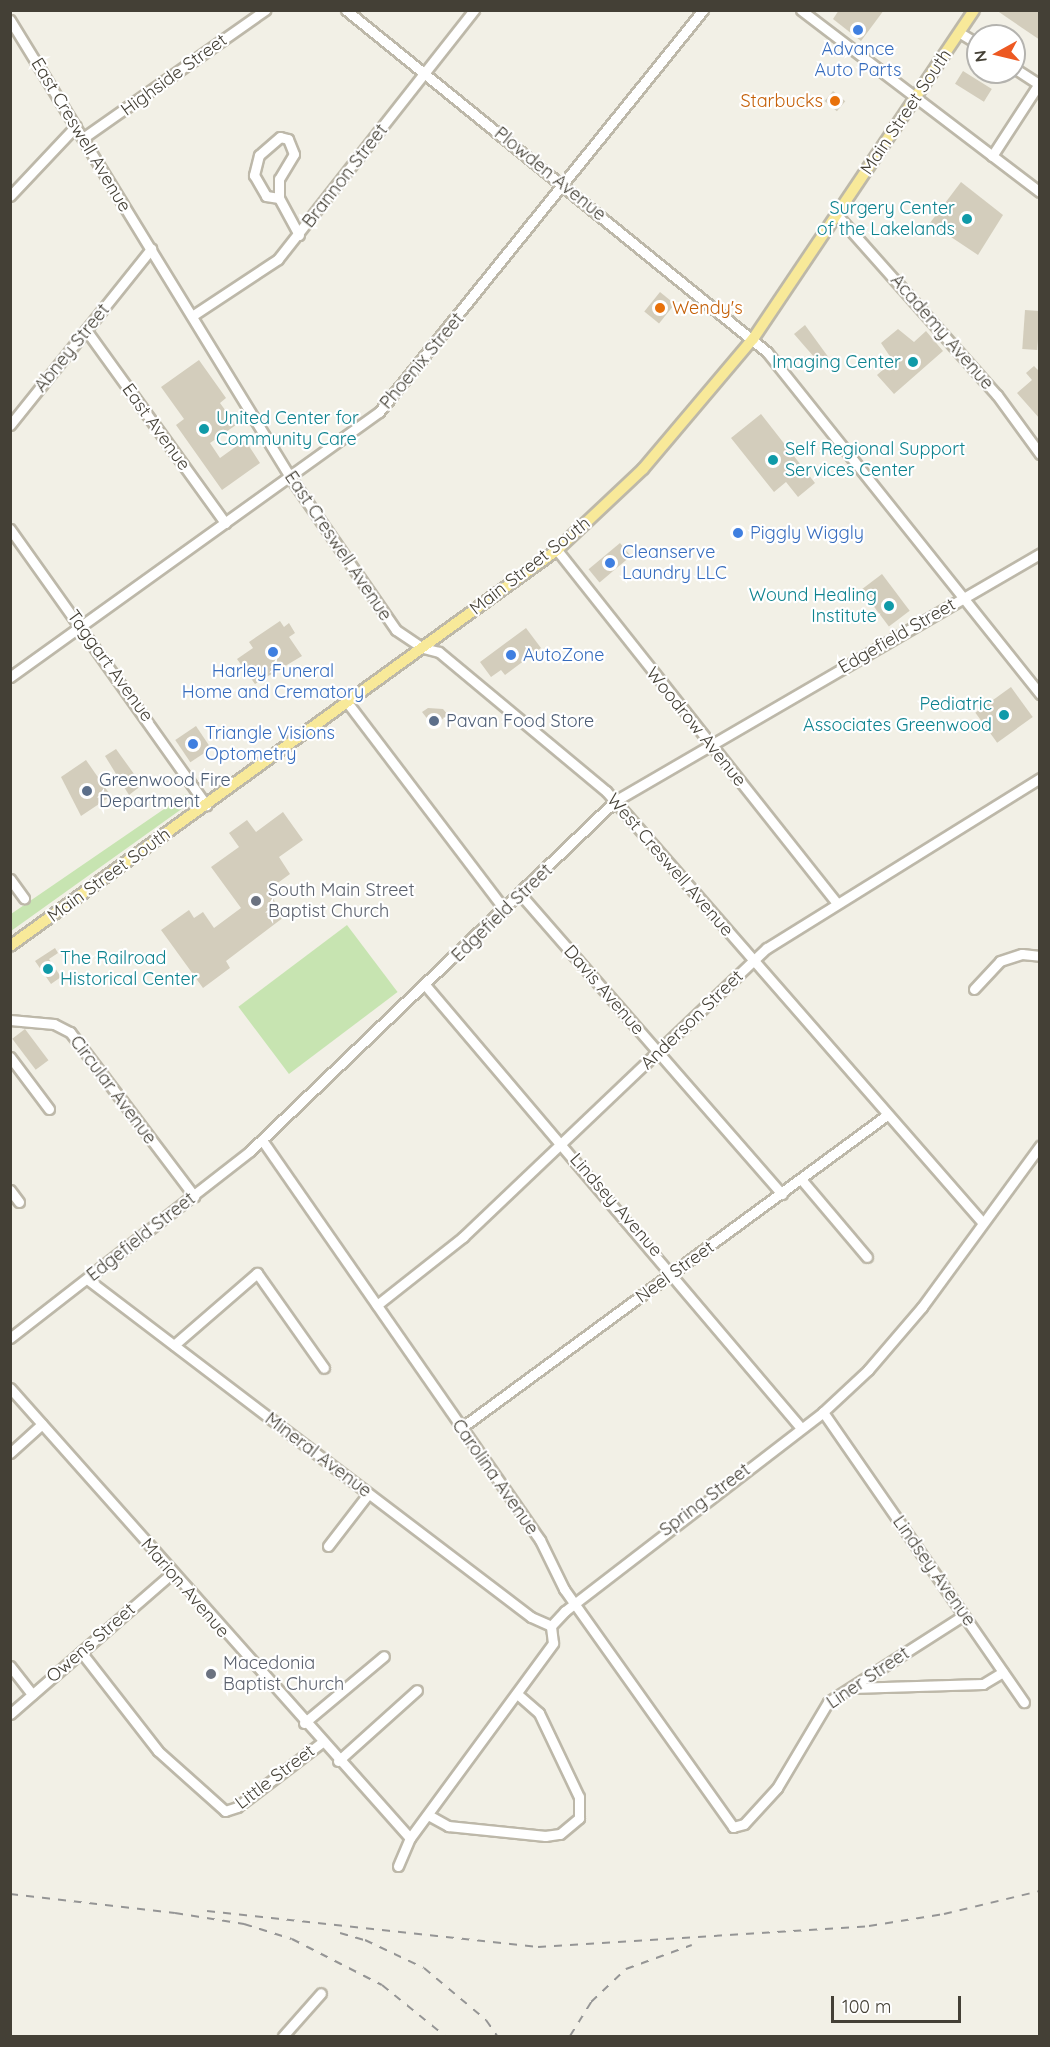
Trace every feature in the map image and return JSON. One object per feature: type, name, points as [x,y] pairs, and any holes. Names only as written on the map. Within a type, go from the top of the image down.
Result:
[{"type":"main road","name":"Main Street South","points":[[10,946],[557,550],[675,436],[753,339],[974,10]]},
{"type":"street","name":"Highside Street","points":[[83,138],[265,10]]},
{"type":"street","name":"Plowden Avenue","points":[[346,10],[753,339],[1040,694]]},
{"type":"street","name":"Brannon Street","points":[[192,316],[263,272],[299,234],[474,10]]},
{"type":"street","name":"Phoenix Street","points":[[10,677],[290,477],[390,402],[703,10]]},
{"type":"street","points":[[801,10],[1040,192]]},
{"type":"street","name":"East Creswell Avenue","points":[[10,20],[290,477],[396,630],[423,648]]},
{"type":"street","points":[[960,33],[966,37]]},
{"type":"street","points":[[992,156],[1039,84],[1026,76]]},
{"type":"street","points":[[10,196],[76,126]]},
{"type":"street","points":[[279,198],[266,196],[254,175],[259,155],[280,137],[288,139],[294,154],[279,179],[279,198],[299,234]]},
{"type":"street","name":"Academy Avenue","points":[[837,215],[997,395],[1040,454]]},
{"type":"street","name":"Abney Street","points":[[10,425],[151,249]]},
{"type":"street","name":"East Avenue","points":[[86,330],[225,523]]},
{"type":"street","name":"Taggart Avenue","points":[[10,529],[206,805]]},
{"type":"street","name":"Woodrow Avenue","points":[[557,550],[837,903]]},
{"type":"street","name":"Edgefield Street","points":[[10,1338],[194,1196],[262,1140],[521,895],[615,801],[1040,554]]},
{"type":"street","name":"West Creswell Avenue","points":[[423,648],[439,652],[615,801],[983,1223]]},
{"type":"street","points":[[348,702],[505,910]]},
{"type":"street","name":"Anderson Street","points":[[376,1305],[463,1238],[753,960],[837,903],[1040,778]]},
{"type":"street","points":[[10,879],[24,898]]},
{"type":"street","name":"Davis Avenue","points":[[521,895],[782,1194]]},
{"type":"street","points":[[974,989],[1005,959],[1040,956]]},
{"type":"street","name":"Lindsey Avenue","points":[[426,986],[675,1273],[801,1428]]},
{"type":"street","name":"Circular Avenue","points":[[10,1020],[54,1024],[70,1032],[194,1196]]},
{"type":"street","points":[[10,1058],[49,1108]]},
{"type":"street","name":"Neel Street","points":[[461,1428],[675,1273],[887,1115]]},
{"type":"street","name":"Carolina Avenue","points":[[262,1140],[540,1540],[574,1601],[722,1817]]},
{"type":"street","name":"Spring Street","points":[[551,1626],[574,1601],[823,1412],[901,1334],[1040,1146]]},
{"type":"street","points":[[801,1179],[867,1257]]},
{"type":"street","points":[[10,1191],[20,1202]]},
{"type":"street","points":[[174,1346],[257,1274],[324,1368]]},
{"type":"street","name":"Mineral Avenue","points":[[87,1279],[531,1617],[551,1626]]},
{"type":"street","name":"Marion Avenue","points":[[10,1388],[321,1743],[410,1838]]},
{"type":"street","name":"Lindsey Avenue","points":[[823,1412],[1024,1702]]},
{"type":"street","points":[[10,1453],[42,1424]]},
{"type":"street","points":[[328,1546],[368,1494]]},
{"type":"street","name":"Owens Street","points":[[10,1714],[172,1573]]},
{"type":"street","name":"Liner Street","points":[[722,1817],[737,1828],[757,1813],[787,1773],[820,1711],[851,1688],[964,1615]]},
{"type":"street","points":[[398,1866],[410,1838],[430,1816],[553,1643],[551,1626]]},
{"type":"street","name":"Little Street","points":[[81,1652],[158,1750],[229,1811],[321,1743]]},
{"type":"street","points":[[304,1723],[384,1656]]},
{"type":"street","points":[[10,1666],[32,1694]]},
{"type":"street","points":[[851,1688],[983,1684],[1003,1672]]},
{"type":"street","points":[[338,1761],[417,1689]]},
{"type":"street","points":[[430,1816],[448,1826],[545,1836],[560,1834],[579,1818],[579,1797],[539,1713],[517,1694]]},
{"type":"street","points":[[283,2037],[321,1993]]},
{"type":"green space","points":[[186,794],[190,803],[11,931],[11,914]]},
{"type":"green space","points":[[347,925],[398,992],[289,1074],[238,1007]]},
{"type":"building","name":"Advance Auto Parts","points":[[839,10],[884,10],[861,41],[833,19]]},
{"type":"building","points":[[996,10],[1040,10],[1040,40],[1026,30],[1026,24],[1017,24]]},
{"type":"building","points":[[963,71],[966,73],[966,84],[984,84],[992,89],[984,102],[955,84]]},
{"type":"building","name":"Starbucks","points":[[833,91],[845,101],[837,111],[825,101]]},
{"type":"building","name":"Surgery Center of the Lakelands","points":[[961,182],[1003,215],[978,255],[930,223]]},
{"type":"building","name":"Wendy's","points":[[660,292],[675,304],[659,323],[644,311]]},
{"type":"building","points":[[1025,310],[1040,311],[1037,350],[1022,349]]},
{"type":"building","points":[[805,325],[829,358],[821,365],[794,334]]},
{"type":"building","name":"Imaging Center","points":[[898,329],[914,342],[926,331],[943,351],[894,394],[877,375],[893,361],[881,343]]},
{"type":"building","name":"United Center for Community Care","points":[[199,360],[226,398],[220,403],[236,425],[210,443],[220,458],[245,440],[260,463],[222,490],[176,425],[184,419],[161,387]]},
{"type":"building","points":[[1034,366],[1040,372],[1040,419],[1017,393],[1032,380],[1026,373]]},
{"type":"building","name":"Self Regional Support Services Center","points":[[761,414],[815,483],[798,497],[786,482],[774,492],[731,438]]},
{"type":"building","name":"Cleanserve Laundry LLC","points":[[620,543],[631,556],[600,582],[589,569]]},
{"type":"building","name":"Wound Healing Institute","points":[[882,574],[910,611],[889,626],[861,590]]},
{"type":"building","name":"Harley Funeral Home and Crematory","points":[[280,621],[284,627],[289,623],[295,633],[289,637],[302,656],[255,684],[237,659],[253,648],[249,642]]},
{"type":"building","name":"AutoZone","points":[[526,628],[541,648],[505,675],[501,670],[491,677],[480,662]]},
{"type":"building","name":"Pediatric Associates Greenwood","points":[[1011,687],[1033,717],[997,743],[975,713]]},
{"type":"building","name":"Pavan Food Store","points":[[428,708],[443,709],[448,715],[433,726],[422,712]]},
{"type":"building","name":"Triangle Visions Optometry","points":[[196,726],[211,748],[190,762],[175,740]]},
{"type":"building","points":[[116,749],[142,785],[129,795],[105,756]]},
{"type":"building","name":"Greenwood Fire Department","points":[[86,760],[111,796],[81,816],[61,777]]},
{"type":"building","name":"South Main Street Baptist Church","points":[[283,812],[303,840],[279,857],[290,874],[268,890],[284,917],[226,961],[230,968],[203,988],[161,930],[189,910],[194,918],[203,912],[214,928],[241,908],[211,867],[239,847],[229,833],[247,820],[256,832]]},
{"type":"building","name":"The Railroad Historical Center","points":[[55,948],[58,953],[49,959],[61,977],[51,984],[35,961]]},
{"type":"building","points":[[25,1029],[48,1060],[36,1070],[12,1039]]},
{"type":"railway","points":[[207,1911],[538,1947],[869,1926],[944,1914],[1040,1891]]},
{"type":"railway","points":[[10,1894],[175,1913],[244,1924],[292,1939],[382,1985],[445,2036]]},
{"type":"railway","points":[[340,1933],[365,1940],[424,1968],[486,2020],[497,2036]]},
{"type":"railway","points":[[570,2036],[591,2002],[626,1969],[692,1945]]},
{"type":"place","name":"Advance Auto Parts","points":[[858,30]]},
{"type":"place","name":"Starbucks","points":[[835,101]]},
{"type":"place","name":"Surgery Center of the Lakelands","points":[[967,219]]},
{"type":"place","name":"Wendy's","points":[[660,308]]},
{"type":"place","name":"Imaging Center","points":[[913,362]]},
{"type":"place","name":"United Center for Community Care","points":[[204,429]]},
{"type":"place","name":"Self Regional Support Services Center","points":[[773,460]]},
{"type":"place","name":"Piggly Wiggly","points":[[738,533]]},
{"type":"place","name":"Cleanserve Laundry LLC","points":[[610,563]]},
{"type":"place","name":"Wound Healing Institute","points":[[889,606]]},
{"type":"place","name":"Harley Funeral Home and Crematory","points":[[273,652]]},
{"type":"place","name":"AutoZone","points":[[511,655]]},
{"type":"place","name":"Pediatric Associates Greenwood","points":[[1004,715]]},
{"type":"place","name":"Pavan Food Store","points":[[434,721]]},
{"type":"place","name":"Triangle Visions Optometry","points":[[193,744]]},
{"type":"place","name":"Greenwood Fire Department","points":[[87,791]]},
{"type":"place","name":"South Main Street Baptist Church","points":[[256,901]]},
{"type":"place","name":"The Railroad Historical Center","points":[[48,969]]},
{"type":"place","name":"Macedonia Baptist Church","points":[[211,1674]]}]
